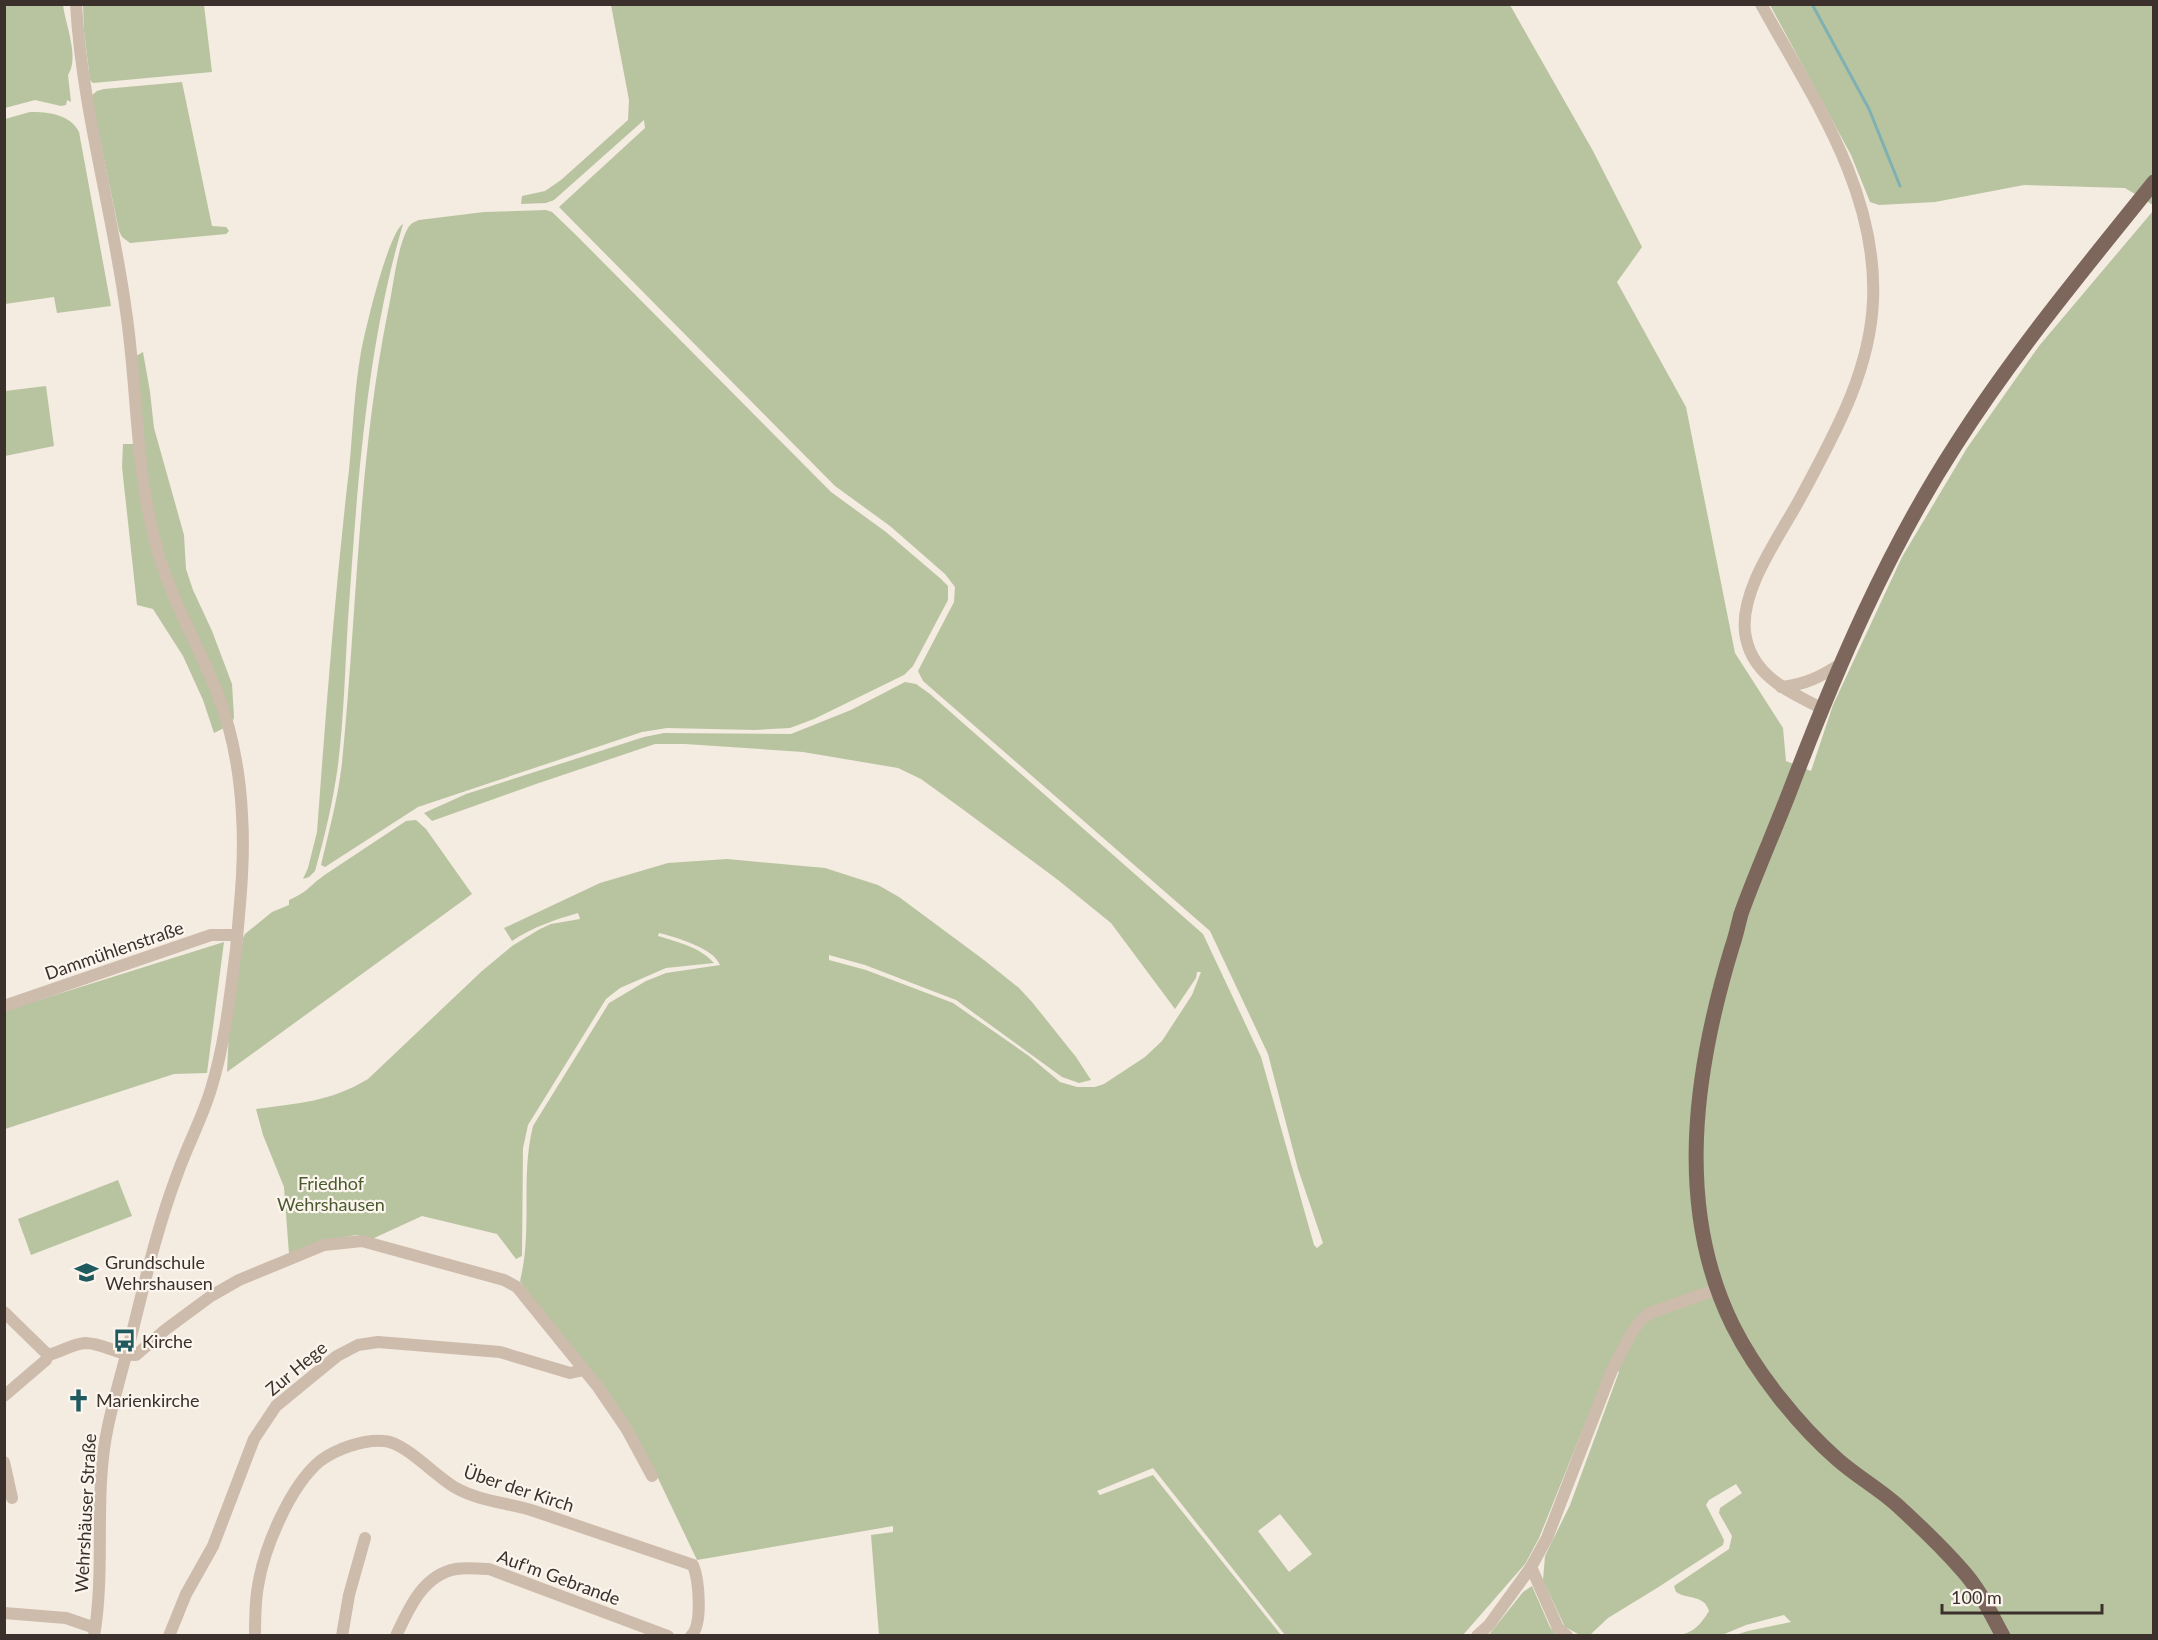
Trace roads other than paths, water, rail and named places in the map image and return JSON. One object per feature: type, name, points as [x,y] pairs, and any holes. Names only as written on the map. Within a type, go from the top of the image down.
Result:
[{"type":"main road","points":[[2003,1635],[1990,1610],[1966,1574],[1896,1504],[1837,1459],[1804,1427],[1754,1364],[1732,1325],[1709,1259],[1696,1192],[1700,1088],[1719,992],[1740,918],[1821,708],[1889,558],[1954,446],[2016,357],[2154,182]]},
{"type":"street","name":"Wehrshäuser Straße","points":[[76,4],[89,115],[117,250],[127,315],[143,479],[154,538],[167,579],[219,696],[235,756],[243,833],[242,886],[228,1011],[212,1085],[177,1174],[162,1220],[108,1424],[104,1451],[99,1588],[94,1632]]},
{"type":"street","points":[[1761,4],[1844,158],[1862,206],[1873,262],[1873,302],[1869,331],[1863,361],[1849,402],[1759,574],[1747,606],[1745,633],[1749,648],[1759,668],[1780,687],[1821,708]]},
{"type":"street","points":[[1780,687],[1797,686],[1818,678],[1842,663]]},
{"type":"street","name":"Dammühlenstraße","points":[[4,1006],[211,935],[237,935]]},
{"type":"street","points":[[4,1396],[46,1360],[48,1355],[85,1343],[104,1346],[126,1355],[136,1355],[211,1296],[239,1280],[324,1245],[362,1240],[504,1280],[517,1287],[584,1370],[626,1428],[652,1476]]},
{"type":"street","points":[[1477,1635],[1489,1625],[1531,1567],[1547,1538],[1564,1500],[1612,1370],[1631,1334],[1641,1320],[1650,1313],[1718,1289]]},
{"type":"street","points":[[4,1312],[48,1355]]},
{"type":"street","name":"Zur Hege","points":[[169,1635],[186,1594],[213,1546],[254,1439],[276,1406],[337,1356],[358,1345],[378,1342],[500,1352],[570,1373],[584,1370]]},
{"type":"street","name":"Über der Kirch","points":[[255,1635],[258,1586],[274,1533],[303,1479],[321,1461],[339,1451],[369,1442],[381,1441],[392,1442],[448,1483],[463,1491],[532,1510],[693,1565],[697,1574],[698,1619],[696,1629],[691,1635]]},
{"type":"street","points":[[4,1462],[12,1498]]},
{"type":"street","points":[[342,1635],[349,1595],[365,1538]]},
{"type":"street","points":[[1531,1567],[1558,1628],[1567,1635]]},
{"type":"street","name":"Auf'm Gebrande","points":[[396,1635],[406,1614],[432,1578],[456,1569],[489,1569],[668,1635]]},
{"type":"street","points":[[4,1613],[66,1618],[94,1632]]},
{"type":"waterway","points":[[1812,4],[1869,109],[1900,186]]},
{"type":"place","name":"Grundschule Wehrshausen","points":[[87,1272]]},
{"type":"place","name":"Kirche","points":[[124,1341]]},
{"type":"place","name":"Marienkirche","points":[[78,1400]]},
{"type":"park label","name":"Friedhof Wehrshausen","points":[[331,1193]]}]
